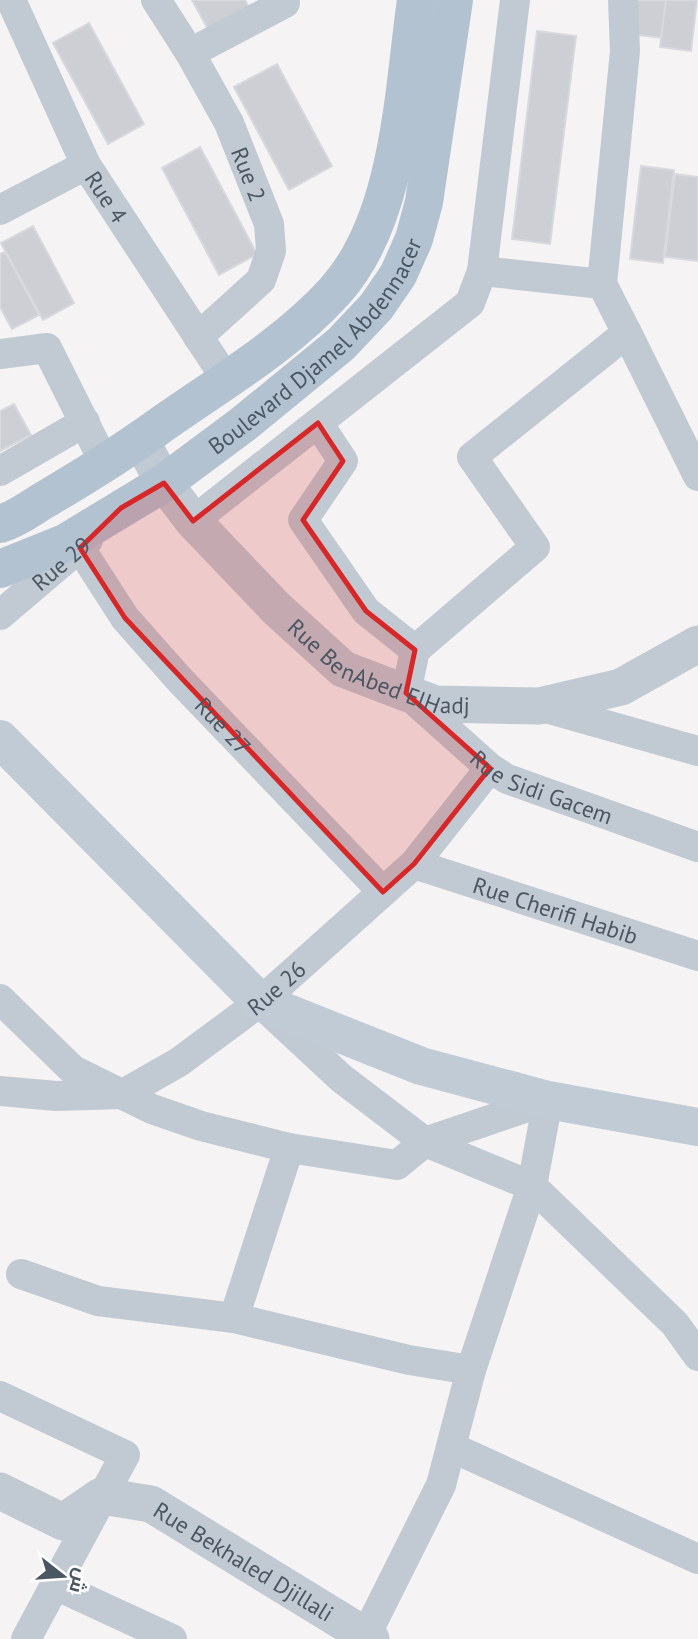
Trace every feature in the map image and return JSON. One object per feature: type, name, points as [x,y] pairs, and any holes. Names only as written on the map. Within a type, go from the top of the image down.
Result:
[{"type":"main road","name":"Boulevard Djamel Abdennacer","points":[[0,524],[105,464],[293,331],[335,291],[364,249],[382,206],[397,135],[416,0]]},
{"type":"main road","name":"Boulevard Djamel Abdennacer","points":[[0,569],[65,543],[164,483],[242,425],[341,344],[376,307],[398,275],[414,239],[424,202],[454,0]]},
{"type":"main road","points":[[0,739],[260,1002],[421,1066],[548,1100],[698,1127]]},
{"type":"street","name":"Rue 4","points":[[11,0],[86,165],[226,379]]},
{"type":"street","name":"Rue 2","points":[[156,0],[190,53],[229,123],[269,224],[271,251],[261,281],[198,337]]},
{"type":"street","points":[[190,53],[285,3],[284,0]]},
{"type":"street","points":[[193,521],[470,303],[482,271],[515,0]]},
{"type":"street","points":[[622,0],[625,51],[603,284],[698,476]]},
{"type":"street","points":[[0,211],[86,165]]},
{"type":"street","points":[[482,271],[603,284]]},
{"type":"street","points":[[405,693],[415,650],[535,547],[472,457],[627,333]]},
{"type":"street","points":[[0,354],[47,348],[105,464]]},
{"type":"street","points":[[0,471],[85,422]]},
{"type":"street","points":[[318,424],[343,461],[303,520],[366,611],[415,650]]},
{"type":"street","name":"Rue BenAbed ElHadj","points":[[140,439],[164,483],[193,521],[276,608],[342,669],[405,693],[436,704],[539,706],[621,687],[698,644]]},
{"type":"street","name":"Rue 29","points":[[0,615],[80,548],[121,508]]},
{"type":"street","name":"Rue 27","points":[[80,548],[125,618],[383,892]]},
{"type":"street","name":"Rue Sidi Gacem","points":[[405,693],[490,768],[507,779],[698,847]]},
{"type":"street","points":[[539,706],[698,751]]},
{"type":"street","name":"Rue 26","points":[[0,1091],[57,1096],[123,1094],[179,1062],[260,1002],[414,864],[490,768]]},
{"type":"street","name":"Rue Cherifi Habib","points":[[414,864],[698,957]]},
{"type":"street","points":[[0,999],[73,1070],[152,1109],[201,1126],[289,1148],[397,1165],[425,1142],[548,1100],[532,1186],[471,1370],[441,1485],[367,1638]]},
{"type":"street","points":[[260,1002],[341,1079],[425,1142],[532,1186],[675,1324],[698,1356]]},
{"type":"street","points":[[234,1318],[289,1148]]},
{"type":"street","points":[[21,1274],[98,1301],[234,1318],[409,1360],[471,1370]]},
{"type":"street","points":[[0,1396],[125,1455],[26,1639]]},
{"type":"street","points":[[451,1447],[698,1559]]},
{"type":"street","points":[[0,1491],[63,1522],[101,1496]]},
{"type":"street","name":"Rue Bekhaled Djillali","points":[[101,1496],[151,1504],[367,1638]]},
{"type":"street","points":[[55,1584],[172,1639]]},
{"type":"highlighted area","points":[[318,423],[343,461],[303,520],[366,611],[415,650],[406,693],[490,768],[414,864],[383,892],[125,618],[80,548],[121,508],[164,483],[193,521]]},
{"type":"building","points":[[192,0],[245,0],[251,11],[210,33]]},
{"type":"building","points":[[635,0],[666,0],[661,38],[630,34]]},
{"type":"building","points":[[666,0],[697,0],[691,51],[660,47]]},
{"type":"building","points":[[89,23],[144,124],[108,144],[53,43]]},
{"type":"building","points":[[537,31],[576,36],[550,244],[512,239]]},
{"type":"building","points":[[277,64],[332,166],[289,190],[234,87]]},
{"type":"building","points":[[200,147],[257,254],[219,275],[162,168]]},
{"type":"building","points":[[641,166],[674,170],[663,263],[630,259]]},
{"type":"building","points":[[675,174],[698,177],[698,261],[665,257]]},
{"type":"building","points":[[33,226],[74,303],[43,320],[1,243]]},
{"type":"building","points":[[5,252],[39,315],[12,329],[0,307],[0,254]]},
{"type":"building","points":[[14,404],[31,435],[0,451],[0,411]]}]
